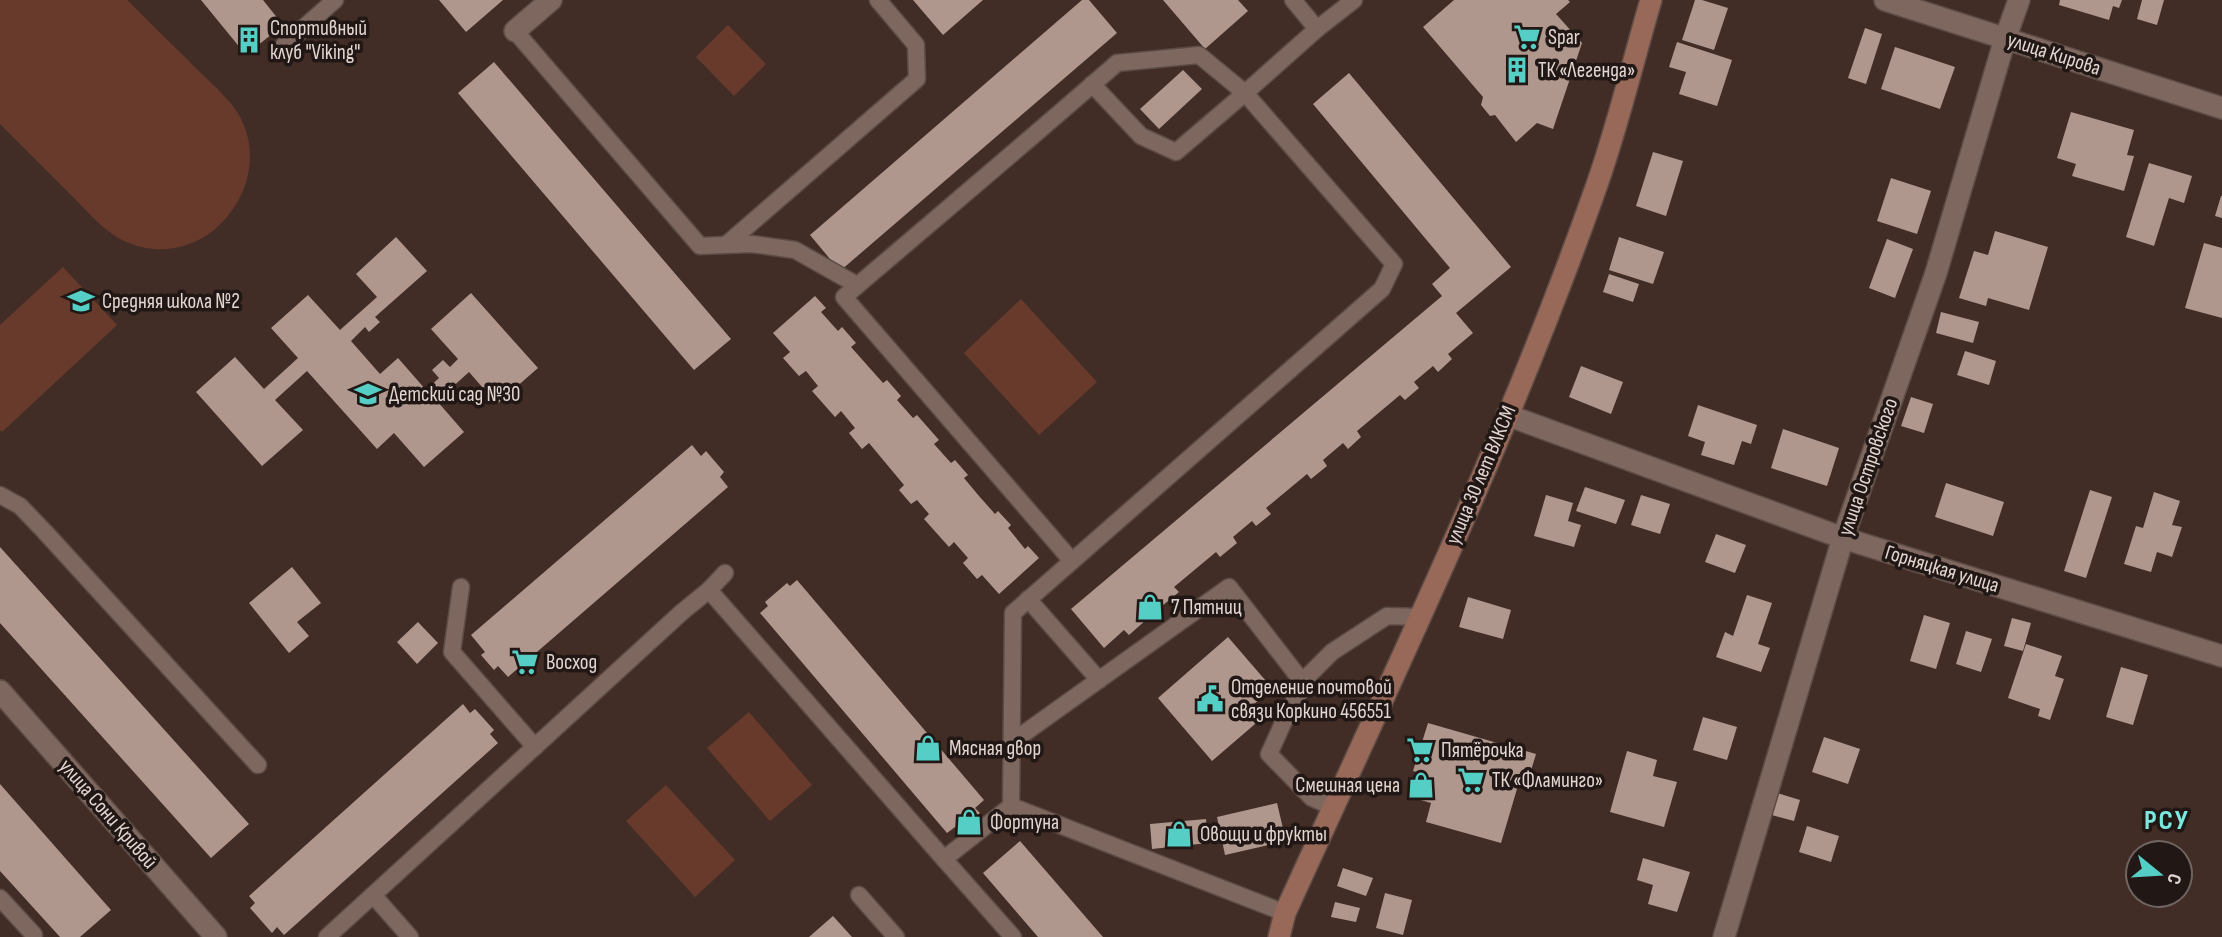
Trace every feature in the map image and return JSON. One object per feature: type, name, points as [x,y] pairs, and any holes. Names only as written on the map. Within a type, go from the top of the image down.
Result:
[{"type":"main road","name":"улица 30 лет ВЛКСМ","points":[[1279,937],[1286,913],[1420,617],[1551,308],[1595,190],[1651,0]]},
{"type":"street","points":[[515,31],[551,0]]},
{"type":"street","name":"улица Кирова","points":[[1885,0],[2222,108]]},
{"type":"street","name":"улица Островского","points":[[1724,937],[1843,538],[1936,273],[2019,0]]},
{"type":"street","name":"Горняцкая улица","points":[[1507,415],[1843,538],[2222,656]]},
{"type":"street","name":"улица Сони Кривой","points":[[0,691],[216,937]]},
{"type":"lane","points":[[283,46],[335,0]]},
{"type":"lane","points":[[727,244],[917,79],[916,45],[878,0]]},
{"type":"lane","points":[[1293,0],[1317,29]]},
{"type":"lane","points":[[1093,84],[1141,135],[1176,152],[1354,0]]},
{"type":"lane","points":[[515,31],[701,246],[727,244],[795,250],[857,285]]},
{"type":"lane","points":[[1011,806],[1013,613],[1382,289],[1394,264],[1245,93],[1199,55],[1117,63],[844,297],[1072,561]]},
{"type":"lane","points":[[0,495],[20,506],[45,532],[258,765]]},
{"type":"lane","points":[[327,937],[725,573]]},
{"type":"lane","points":[[460,587],[452,652],[535,747]]},
{"type":"lane","points":[[1012,742],[1229,587],[1304,684]]},
{"type":"lane","points":[[709,590],[1013,937]]},
{"type":"lane","points":[[1028,600],[1099,680]]},
{"type":"lane","points":[[1334,807],[1312,798],[1269,754],[1289,710],[1310,674],[1332,652],[1387,616],[1420,617]]},
{"type":"lane","points":[[944,859],[1011,806]]},
{"type":"lane","points":[[1011,806],[1286,913]]},
{"type":"lane","points":[[373,895],[410,937]]},
{"type":"lane","points":[[859,895],[896,937]]},
{"type":"lane","points":[[0,898],[34,934]]},
{"type":"shaded area","points":[[0,0],[127,0],[222,94],[242,122],[250,155],[249,171],[237,203],[214,230],[195,242],[173,248],[151,249],[129,243],[98,222],[0,124]]},
{"type":"shaded area","points":[[728,25],[766,64],[734,96],[696,57]]},
{"type":"shaded area","points":[[63,267],[117,325],[2,432],[0,325]]},
{"type":"shaded area","points":[[1021,299],[1097,382],[1039,435],[964,353]]},
{"type":"shaded area","points":[[749,712],[812,785],[770,821],[707,748]]},
{"type":"shaded area","points":[[666,785],[735,860],[695,897],[626,821]]},
{"type":"building","name":"Спортивный клуб \"Viking\"","points":[[201,0],[263,0],[283,25],[246,55]]},
{"type":"building","points":[[439,0],[503,0],[466,32]]},
{"type":"building","points":[[913,0],[983,0],[943,35]]},
{"type":"building","points":[[1082,0],[1089,0],[1117,33],[840,271],[810,235]]},
{"type":"building","points":[[1163,0],[1238,0],[1248,11],[1205,49]]},
{"type":"building","name":"ТК «Легенда»","points":[[1454,0],[1570,2],[1556,14],[1582,43],[1553,129],[1537,123],[1516,142],[1495,115],[1490,116],[1481,105],[1483,97],[1423,27]]},
{"type":"building","points":[[1695,0],[1728,8],[1714,50],[1682,40]]},
{"type":"building","points":[[2060,0],[2122,0],[2119,8],[2113,6],[2109,20],[2059,5]]},
{"type":"building","points":[[2142,0],[2164,0],[2157,25],[2137,19]]},
{"type":"building","points":[[1865,28],[1882,34],[1866,84],[1848,78]]},
{"type":"building","points":[[1677,42],[1732,60],[1717,106],[1679,94],[1686,72],[1669,67]]},
{"type":"building","points":[[1895,47],[1955,67],[1940,109],[1881,89]]},
{"type":"building","points":[[494,62],[731,339],[694,370],[458,93]]},
{"type":"building","points":[[1183,70],[1202,89],[1159,129],[1140,109]]},
{"type":"building","points":[[1349,73],[1511,267],[1456,313],[1473,333],[1448,354],[1452,359],[1438,372],[1433,366],[1414,382],[1419,388],[1405,400],[1400,395],[1357,431],[1361,437],[1348,449],[1343,443],[1323,460],[1327,466],[1311,479],[1307,474],[1266,508],[1271,514],[1256,526],[1252,521],[1233,537],[1237,543],[1220,557],[1216,552],[1174,587],[1179,592],[1162,606],[1158,601],[1141,615],[1146,620],[1129,635],[1124,630],[1104,648],[1071,609],[1442,296],[1432,284],[1450,268],[1313,104]]},
{"type":"building","points":[[2071,112],[2134,130],[2127,155],[2134,156],[2124,191],[2072,176],[2076,164],[2057,158]]},
{"type":"building","points":[[1653,152],[1683,161],[1666,216],[1636,206]]},
{"type":"building","points":[[2149,163],[2192,176],[2184,203],[2169,198],[2154,246],[2126,237]]},
{"type":"building","points":[[1891,178],[1931,191],[1917,234],[1877,221]]},
{"type":"building","points":[[2222,196],[2222,218],[2215,216]]},
{"type":"building","points":[[1995,231],[2048,247],[2029,310],[1988,298],[1986,306],[1959,298],[1974,251],[1988,255]]},
{"type":"building","points":[[396,237],[427,271],[375,317],[380,322],[369,332],[365,327],[351,341],[380,374],[398,358],[426,390],[439,378],[432,370],[443,360],[450,367],[458,359],[431,329],[471,293],[538,368],[497,404],[469,372],[437,401],[464,432],[424,467],[394,433],[377,449],[307,371],[275,400],[303,430],[262,466],[196,392],[235,357],[264,389],[298,358],[271,328],[308,295],[340,330],[377,297],[356,274]]},
{"type":"building","points":[[1619,237],[1664,252],[1653,284],[1609,270]]},
{"type":"building","points":[[1887,239],[1913,249],[1895,298],[1869,288]]},
{"type":"building","points":[[2204,243],[2222,248],[2222,318],[2185,308]]},
{"type":"building","points":[[1609,274],[1639,284],[1633,302],[1603,292]]},
{"type":"building","points":[[815,296],[826,308],[821,312],[838,331],[842,327],[856,343],[851,347],[883,383],[887,380],[901,396],[897,400],[913,418],[917,415],[939,440],[934,444],[951,463],[955,460],[968,475],[964,478],[979,496],[995,514],[998,511],[1011,525],[1008,528],[1025,549],[1028,546],[1039,558],[999,594],[982,575],[977,579],[963,563],[968,558],[954,542],[949,547],[924,519],[929,514],[917,500],[911,504],[899,490],[904,485],[869,443],[862,449],[849,433],[855,428],[841,411],[835,417],[812,391],[818,386],[806,371],[799,376],[783,358],[790,352],[773,333]]},
{"type":"building","points":[[1941,312],[1979,322],[1973,343],[1936,333]]},
{"type":"building","points":[[1965,351],[1996,361],[1989,385],[1957,375]]},
{"type":"building","points":[[1581,366],[1623,382],[1611,414],[1569,397]]},
{"type":"building","points":[[1911,397],[1933,404],[1924,433],[1901,426]]},
{"type":"building","points":[[1698,405],[1757,425],[1751,444],[1742,441],[1734,465],[1701,455],[1705,442],[1688,436]]},
{"type":"building","points":[[1783,429],[1839,448],[1827,486],[1771,468]]},
{"type":"building","points":[[692,445],[701,456],[706,451],[724,472],[720,477],[728,487],[508,677],[498,666],[494,670],[481,655],[485,652],[471,635]]},
{"type":"building","points":[[1946,483],[2004,502],[1993,536],[1935,517]]},
{"type":"building","points":[[1585,487],[1625,500],[1616,524],[1576,511]]},
{"type":"building","points":[[2090,490],[2112,497],[2086,578],[2064,571]]},
{"type":"building","points":[[2154,492],[2180,501],[2172,525],[2182,527],[2172,557],[2157,552],[2151,572],[2124,564],[2136,526],[2143,528]]},
{"type":"building","points":[[1546,495],[1573,503],[1568,521],[1581,525],[1574,547],[1534,536]]},
{"type":"building","points":[[1641,495],[1670,504],[1660,534],[1631,525]]},
{"type":"building","points":[[1716,534],[1746,545],[1735,573],[1705,562]]},
{"type":"building","points":[[0,547],[249,824],[211,858],[0,623]]},
{"type":"building","points":[[292,567],[321,603],[297,622],[309,636],[289,653],[249,603]]},
{"type":"building","points":[[797,580],[984,800],[975,808],[980,813],[959,831],[955,827],[947,833],[760,613],[768,606],[765,602],[787,583],[790,586]]},
{"type":"building","points":[[1747,595],[1772,603],[1758,644],[1770,648],[1761,672],[1716,657],[1725,632],[1733,636]]},
{"type":"building","points":[[1468,597],[1511,610],[1503,639],[1459,627]]},
{"type":"building","points":[[1924,615],[1950,623],[1936,669],[1910,661]]},
{"type":"building","points":[[2012,618],[2031,623],[2023,651],[2004,646]]},
{"type":"building","points":[[418,622],[438,643],[417,664],[397,642]]},
{"type":"building","points":[[1966,631],[1992,639],[1981,672],[1956,664]]},
{"type":"building","name":"Отделение почтовой связи Коркино 456551","points":[[1228,637],[1272,688],[1252,706],[1262,718],[1212,761],[1158,698]]},
{"type":"building","points":[[2026,644],[2062,656],[2055,676],[2064,679],[2050,720],[2038,716],[2040,709],[2008,698]]},
{"type":"building","points":[[2121,667],[2148,675],[2133,725],[2106,717]]},
{"type":"building","points":[[463,704],[470,713],[475,709],[494,730],[490,734],[498,743],[284,935],[277,927],[272,933],[250,908],[255,903],[249,896]]},
{"type":"building","points":[[1703,717],[1737,727],[1727,760],[1693,750]]},
{"type":"building","name":"ТК «Фламинго»","points":[[1428,723],[1536,754],[1530,774],[1522,772],[1501,843],[1426,822],[1431,803],[1417,799],[1424,774],[1413,771]]},
{"type":"building","points":[[1824,737],[1860,749],[1848,784],[1812,772]]},
{"type":"building","points":[[1627,751],[1657,760],[1653,776],[1677,782],[1664,827],[1610,812]]},
{"type":"building","points":[[0,784],[111,910],[80,937],[60,937],[0,871]]},
{"type":"building","points":[[1771,791],[1800,800],[1794,821],[1764,813]]},
{"type":"building","points":[[1277,803],[1286,841],[1225,855],[1217,817]]},
{"type":"building","name":"Овощи и фрукты","points":[[1206,819],[1208,843],[1152,849],[1150,824]]},
{"type":"building","points":[[1807,826],[1839,836],[1831,862],[1799,852]]},
{"type":"building","points":[[1020,841],[1103,937],[1038,937],[983,873]]},
{"type":"building","points":[[1643,858],[1690,872],[1677,912],[1648,904],[1653,885],[1637,880]]},
{"type":"building","points":[[1343,868],[1373,878],[1366,896],[1337,886]]},
{"type":"building","points":[[1385,893],[1412,900],[1403,935],[1376,928]]},
{"type":"building","points":[[1335,902],[1360,908],[1356,922],[1331,917]]},
{"type":"building","points":[[833,916],[852,937],[809,937]]},
{"type":"place","name":"Spar","points":[[1527,37]]},
{"type":"place","name":"Спортивный клуб \"Viking\"","points":[[249,40]]},
{"type":"place","name":"ТК «Легенда»","points":[[1517,70]]},
{"type":"place","name":"Средняя школа №2","points":[[81,301]]},
{"type":"place","name":"Детский сад №30","points":[[368,394]]},
{"type":"place","name":"7 Пятниц","points":[[1150,607]]},
{"type":"place","name":"Восход","points":[[525,662]]},
{"type":"place","name":"Отделение почтовой связи Коркино 456551","points":[[1210,699]]},
{"type":"place","name":"Мясная двор","points":[[928,748]]},
{"type":"place","name":"Пятёрочка","points":[[1420,750]]},
{"type":"place","name":"ТК «Фламинго»","points":[[1471,780]]},
{"type":"place","name":"Смешная цена","points":[[1421,785]]},
{"type":"place","name":"Фортуна","points":[[969,822]]},
{"type":"place","name":"Овощи и фрукты","points":[[1179,834]]},
{"type":"district","name":"РСУ","points":[[2167,820]]}]
